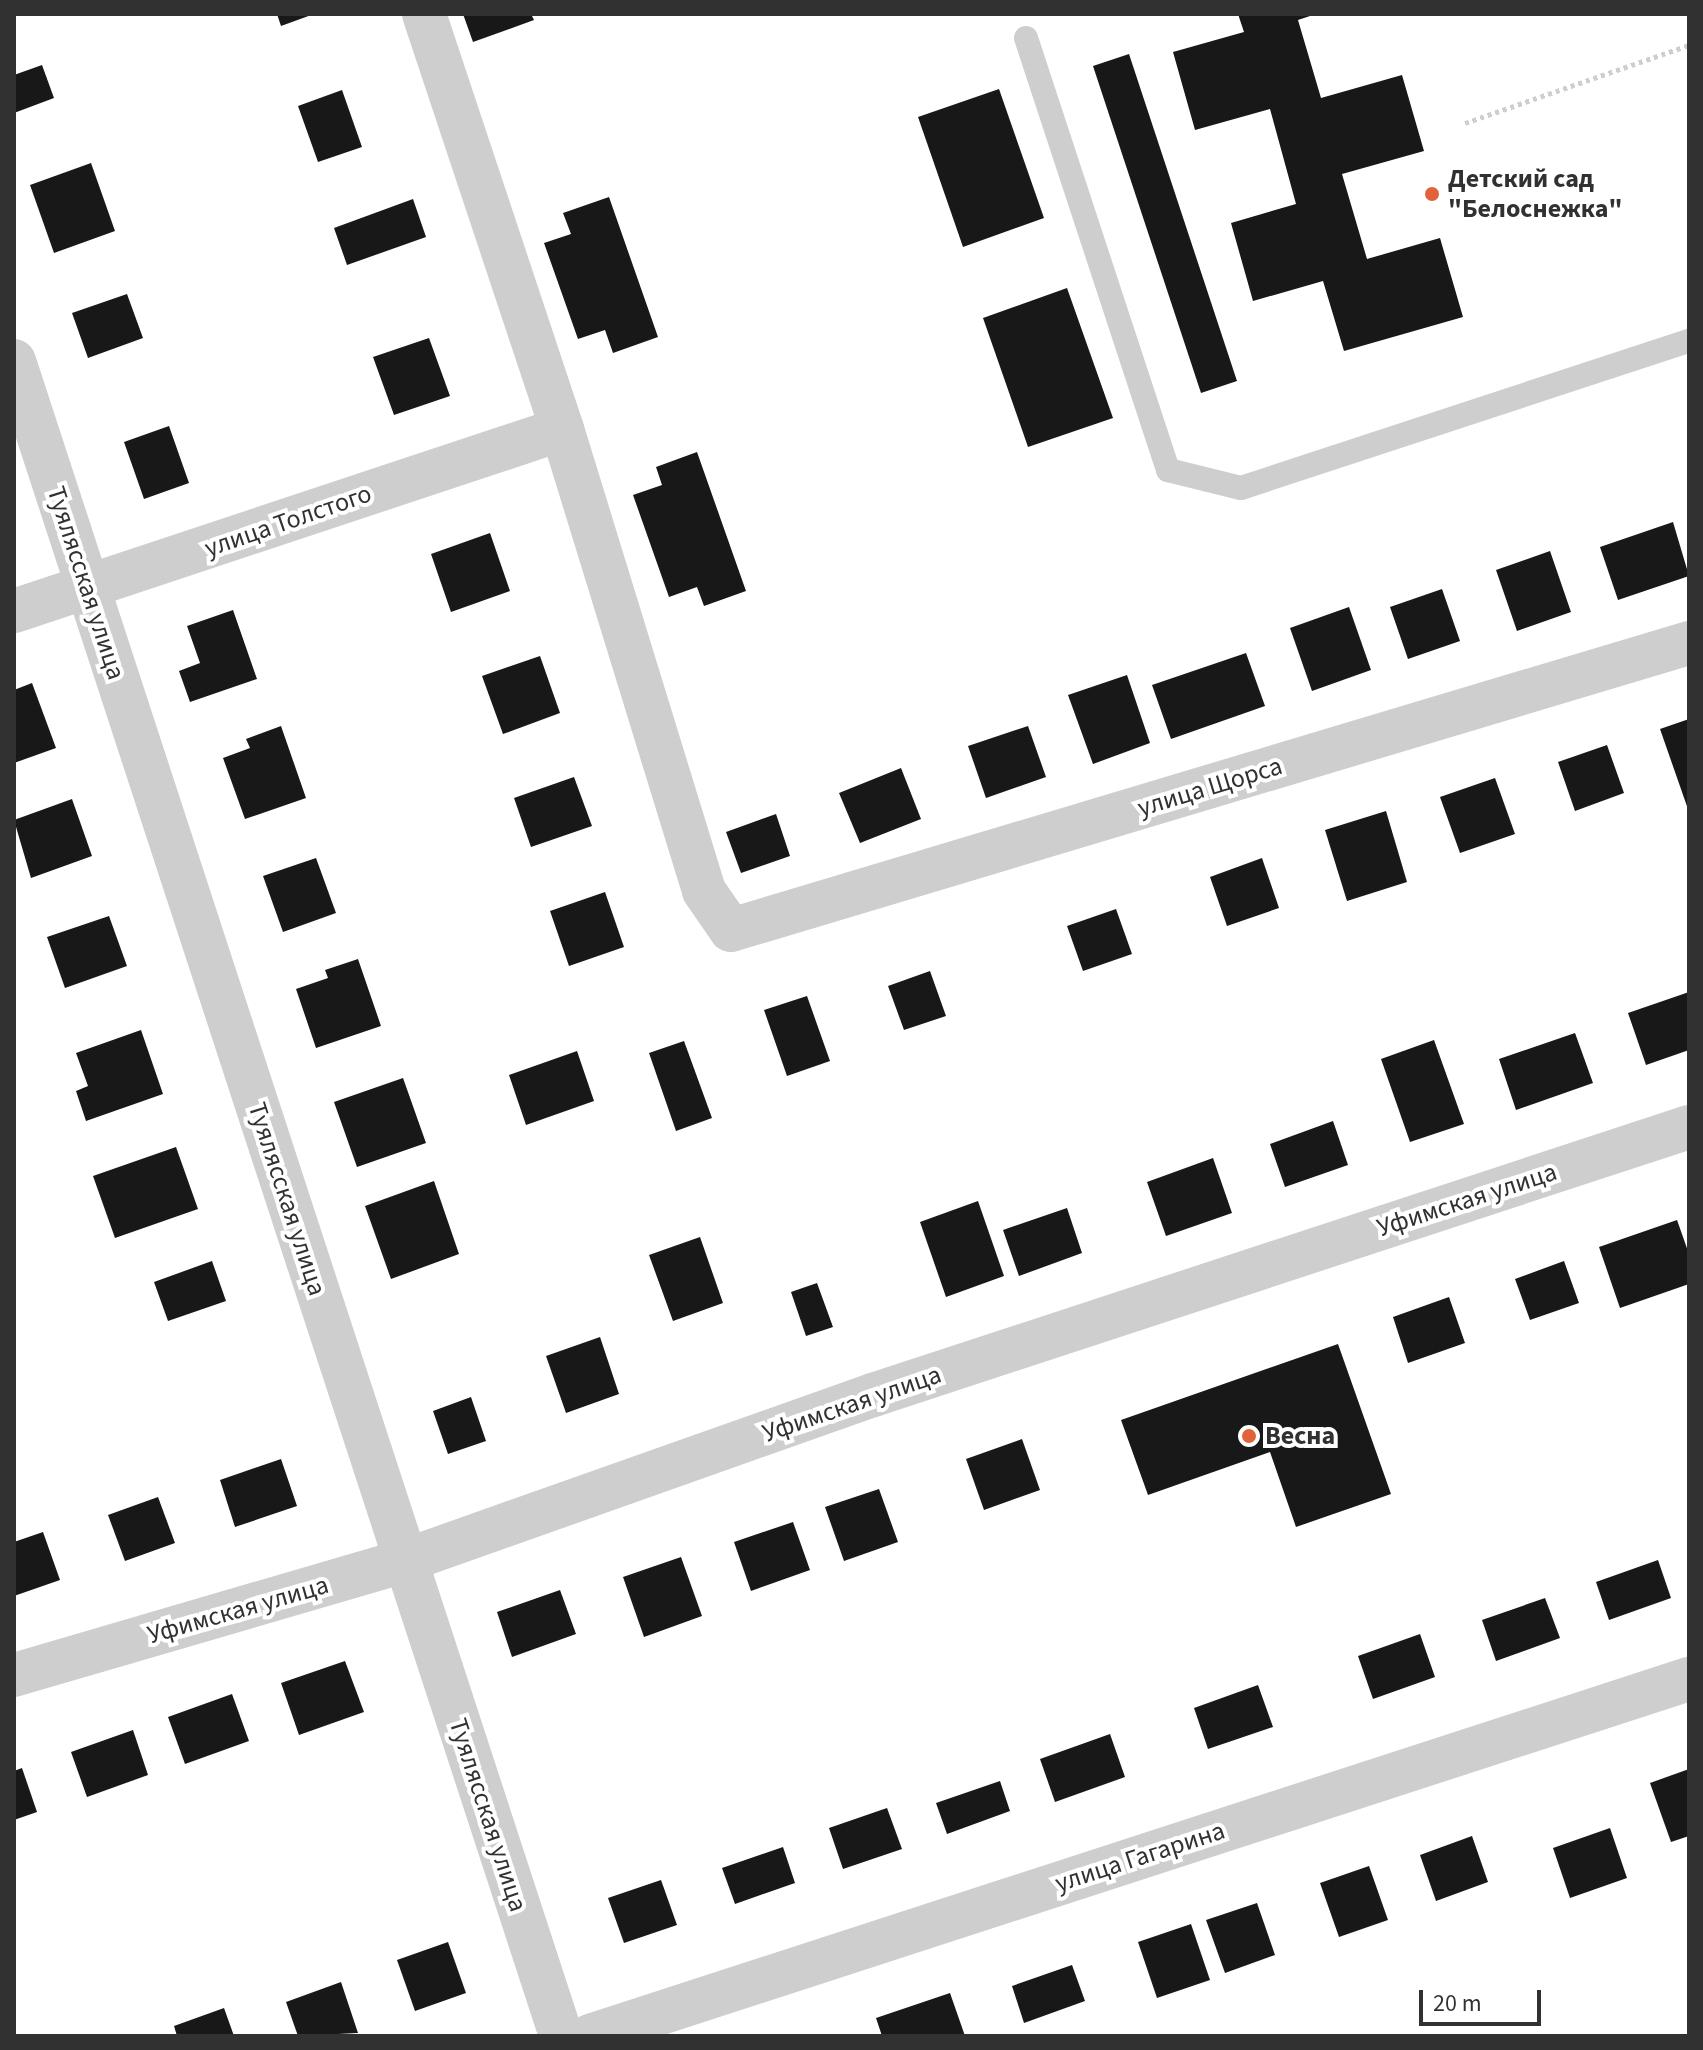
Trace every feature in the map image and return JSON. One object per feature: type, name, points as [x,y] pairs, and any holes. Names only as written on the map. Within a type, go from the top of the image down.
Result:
[{"type":"street","points":[[424,14],[562,429]]},
{"type":"street","name":"Туялясская улица","points":[[14,361],[561,2036]]},
{"type":"street","name":"улица Толстого","points":[[14,611],[88,589],[562,429]]},
{"type":"street","name":"улица Щорса","points":[[562,429],[704,891],[731,930],[1689,643]]},
{"type":"street","name":"Уфимская улица","points":[[14,1675],[404,1561],[873,1395],[1689,1127]]},
{"type":"street","name":"улица Гагарина","points":[[590,2036],[1689,1679]]},
{"type":"lane","points":[[1026,38],[1168,470],[1241,488],[1689,341]]},
{"type":"path","points":[[1465,123],[1689,45]]},
{"type":"building","points":[[277,14],[314,14],[281,26]]},
{"type":"building","points":[[463,14],[531,14],[534,20],[473,42]]},
{"type":"building","points":[[1238,14],[1316,14],[1298,20],[1321,98],[1402,75],[1424,151],[1342,174],[1367,259],[1440,238],[1463,317],[1344,351],[1323,281],[1253,301],[1231,223],[1296,204],[1270,109],[1195,130],[1173,52],[1244,32]]},
{"type":"building","points":[[1129,54],[1237,381],[1201,393],[1093,66]]},
{"type":"building","points":[[42,65],[54,98],[14,113],[14,75]]},
{"type":"building","points":[[999,89],[1044,218],[963,247],[918,117]]},
{"type":"building","points":[[342,90],[362,147],[318,162],[298,106]]},
{"type":"building","points":[[91,163],[115,231],[54,253],[30,185]]},
{"type":"building","points":[[609,197],[658,337],[613,353],[605,330],[578,339],[544,243],[571,234],[563,213]]},
{"type":"building","points":[[413,199],[426,237],[347,265],[334,228]]},
{"type":"building","points":[[1067,288],[1113,418],[1028,447],[983,318]]},
{"type":"building","points":[[127,294],[143,338],[88,358],[72,313]]},
{"type":"building","points":[[429,338],[450,396],[394,415],[373,357]]},
{"type":"building","points":[[169,426],[189,483],[144,499],[124,442]]},
{"type":"building","points":[[697,452],[746,591],[704,606],[697,587],[669,597],[633,495],[662,485],[656,467]]},
{"type":"building","points":[[1673,522],[1689,576],[1618,600],[1600,547]]},
{"type":"building","points":[[490,533],[510,591],[451,612],[431,554]]},
{"type":"building","points":[[1550,551],[1571,612],[1517,631],[1496,570]]},
{"type":"building","points":[[1442,589],[1460,641],[1408,659],[1390,607]]},
{"type":"building","points":[[1349,607],[1371,670],[1312,691],[1290,628]]},
{"type":"building","points":[[233,610],[257,679],[190,702],[179,671],[200,663],[187,626]]},
{"type":"building","points":[[1246,653],[1265,706],[1171,739],[1152,685]]},
{"type":"building","points":[[540,656],[560,713],[503,734],[482,676]]},
{"type":"building","points":[[1127,675],[1150,743],[1093,764],[1068,695]]},
{"type":"building","points":[[32,683],[56,748],[14,763],[14,690]]},
{"type":"building","points":[[1689,719],[1689,812],[1660,729]]},
{"type":"building","points":[[281,726],[306,798],[245,819],[223,758],[250,748],[246,739]]},
{"type":"building","points":[[1028,726],[1046,777],[986,798],[968,746]]},
{"type":"building","points":[[1607,745],[1624,793],[1575,811],[1558,762]]},
{"type":"building","points":[[901,768],[921,819],[860,843],[839,793]]},
{"type":"building","points":[[574,777],[592,826],[531,847],[514,798]]},
{"type":"building","points":[[1495,778],[1515,834],[1460,853],[1440,797]]},
{"type":"building","points":[[72,799],[92,856],[31,878],[14,820]]},
{"type":"building","points":[[1386,811],[1407,882],[1347,901],[1325,830]]},
{"type":"building","points":[[776,814],[790,856],[741,873],[726,832]]},
{"type":"building","points":[[316,858],[336,913],[283,932],[263,876]]},
{"type":"building","points":[[1262,858],[1279,908],[1227,926],[1210,877]]},
{"type":"building","points":[[605,892],[624,947],[569,966],[550,911]]},
{"type":"building","points":[[1116,909],[1132,954],[1083,971],[1067,926]]},
{"type":"building","points":[[109,916],[127,966],[65,988],[47,937]]},
{"type":"building","points":[[358,959],[381,1026],[316,1048],[296,989],[328,978],[325,970]]},
{"type":"building","points":[[930,971],[946,1016],[904,1030],[888,986]]},
{"type":"building","points":[[1689,992],[1689,1050],[1646,1065],[1628,1013]]},
{"type":"building","points":[[807,996],[830,1061],[787,1076],[764,1010]]},
{"type":"building","points":[[141,1030],[163,1094],[86,1121],[76,1091],[88,1086],[76,1053]]},
{"type":"building","points":[[1575,1033],[1593,1083],[1516,1110],[1499,1059]]},
{"type":"building","points":[[1434,1040],[1464,1124],[1410,1142],[1381,1059]]},
{"type":"building","points":[[684,1041],[712,1118],[676,1131],[649,1053]]},
{"type":"building","points":[[577,1051],[594,1101],[526,1125],[509,1075]]},
{"type":"building","points":[[403,1078],[426,1143],[357,1167],[334,1102]]},
{"type":"building","points":[[1333,1121],[1348,1165],[1285,1187],[1270,1144]]},
{"type":"building","points":[[176,1147],[198,1209],[115,1238],[93,1176]]},
{"type":"building","points":[[1213,1158],[1232,1213],[1166,1236],[1147,1182]]},
{"type":"building","points":[[434,1181],[459,1254],[391,1279],[365,1206]]},
{"type":"building","points":[[978,1201],[1004,1276],[946,1297],[920,1222]]},
{"type":"building","points":[[1067,1208],[1082,1253],[1019,1276],[1003,1230]]},
{"type":"building","points":[[1677,1220],[1689,1254],[1689,1284],[1620,1308],[1599,1247]]},
{"type":"building","points":[[700,1237],[723,1303],[673,1321],[649,1255]]},
{"type":"building","points":[[212,1261],[226,1301],[168,1321],[154,1282]]},
{"type":"building","points":[[1564,1261],[1579,1303],[1530,1320],[1515,1279]]},
{"type":"building","points":[[817,1283],[833,1327],[806,1336],[791,1292]]},
{"type":"building","points":[[1449,1297],[1465,1343],[1408,1363],[1393,1317]]},
{"type":"building","points":[[600,1337],[619,1394],[566,1413],[546,1356]]},
{"type":"building","name":"Весна","points":[[1338,1344],[1391,1494],[1296,1527],[1270,1452],[1148,1495],[1121,1420]]},
{"type":"building","points":[[471,1397],[486,1441],[448,1454],[433,1411]]},
{"type":"building","points":[[1022,1439],[1040,1490],[984,1510],[966,1459]]},
{"type":"building","points":[[281,1459],[297,1506],[235,1527],[220,1480]]},
{"type":"building","points":[[879,1489],[898,1542],[844,1561],[825,1507]]},
{"type":"building","points":[[158,1497],[175,1543],[125,1561],[108,1515]]},
{"type":"building","points":[[793,1522],[810,1570],[751,1591],[734,1542]]},
{"type":"building","points":[[43,1532],[60,1580],[14,1596],[14,1542]]},
{"type":"building","points":[[681,1557],[702,1616],[644,1637],[623,1577]]},
{"type":"building","points":[[1658,1560],[1671,1598],[1609,1620],[1596,1582]]},
{"type":"building","points":[[560,1590],[576,1634],[512,1657],[497,1612]]},
{"type":"building","points":[[1545,1598],[1560,1638],[1496,1661],[1482,1620]]},
{"type":"building","points":[[1420,1634],[1435,1677],[1373,1699],[1358,1656]]},
{"type":"building","points":[[345,1661],[364,1712],[299,1735],[281,1683]]},
{"type":"building","points":[[1258,1685],[1273,1727],[1208,1749],[1194,1708]]},
{"type":"building","points":[[232,1694],[249,1741],[185,1764],[168,1717]]},
{"type":"building","points":[[133,1730],[148,1775],[87,1797],[71,1752]]},
{"type":"building","points":[[1110,1734],[1125,1777],[1055,1802],[1040,1759]]},
{"type":"building","points":[[22,1768],[37,1812],[14,1820],[14,1771]]},
{"type":"building","points":[[1689,1769],[1689,1836],[1671,1842],[1650,1783]]},
{"type":"building","points":[[1000,1781],[1010,1811],[947,1834],[936,1803]]},
{"type":"building","points":[[887,1808],[902,1849],[843,1869],[829,1828]]},
{"type":"building","points":[[1610,1828],[1627,1878],[1570,1898],[1553,1848]]},
{"type":"building","points":[[1472,1836],[1488,1882],[1436,1901],[1420,1855]]},
{"type":"building","points":[[783,1847],[795,1883],[735,1904],[722,1868]]},
{"type":"building","points":[[1369,1866],[1388,1920],[1339,1937],[1320,1883]]},
{"type":"building","points":[[661,1880],[677,1925],[624,1943],[608,1898]]},
{"type":"building","points":[[1257,1903],[1275,1955],[1225,1973],[1206,1920]]},
{"type":"building","points":[[1191,1924],[1210,1980],[1157,1998],[1138,1942]]},
{"type":"building","points":[[448,1942],[466,1993],[415,2011],[397,1960]]},
{"type":"building","points":[[1072,1965],[1085,2001],[1024,2023],[1012,1986]]},
{"type":"building","points":[[341,1982],[358,2033],[298,2036],[286,2002]]},
{"type":"building","points":[[950,1993],[965,2036],[882,2036],[876,2018]]},
{"type":"building","points":[[224,2008],[234,2036],[177,2036],[174,2026]]},
{"type":"place","name":"Детский сад \"Белоснежка\"","points":[[1432,194]]},
{"type":"place","name":"Весна","points":[[1249,1436]]}]
